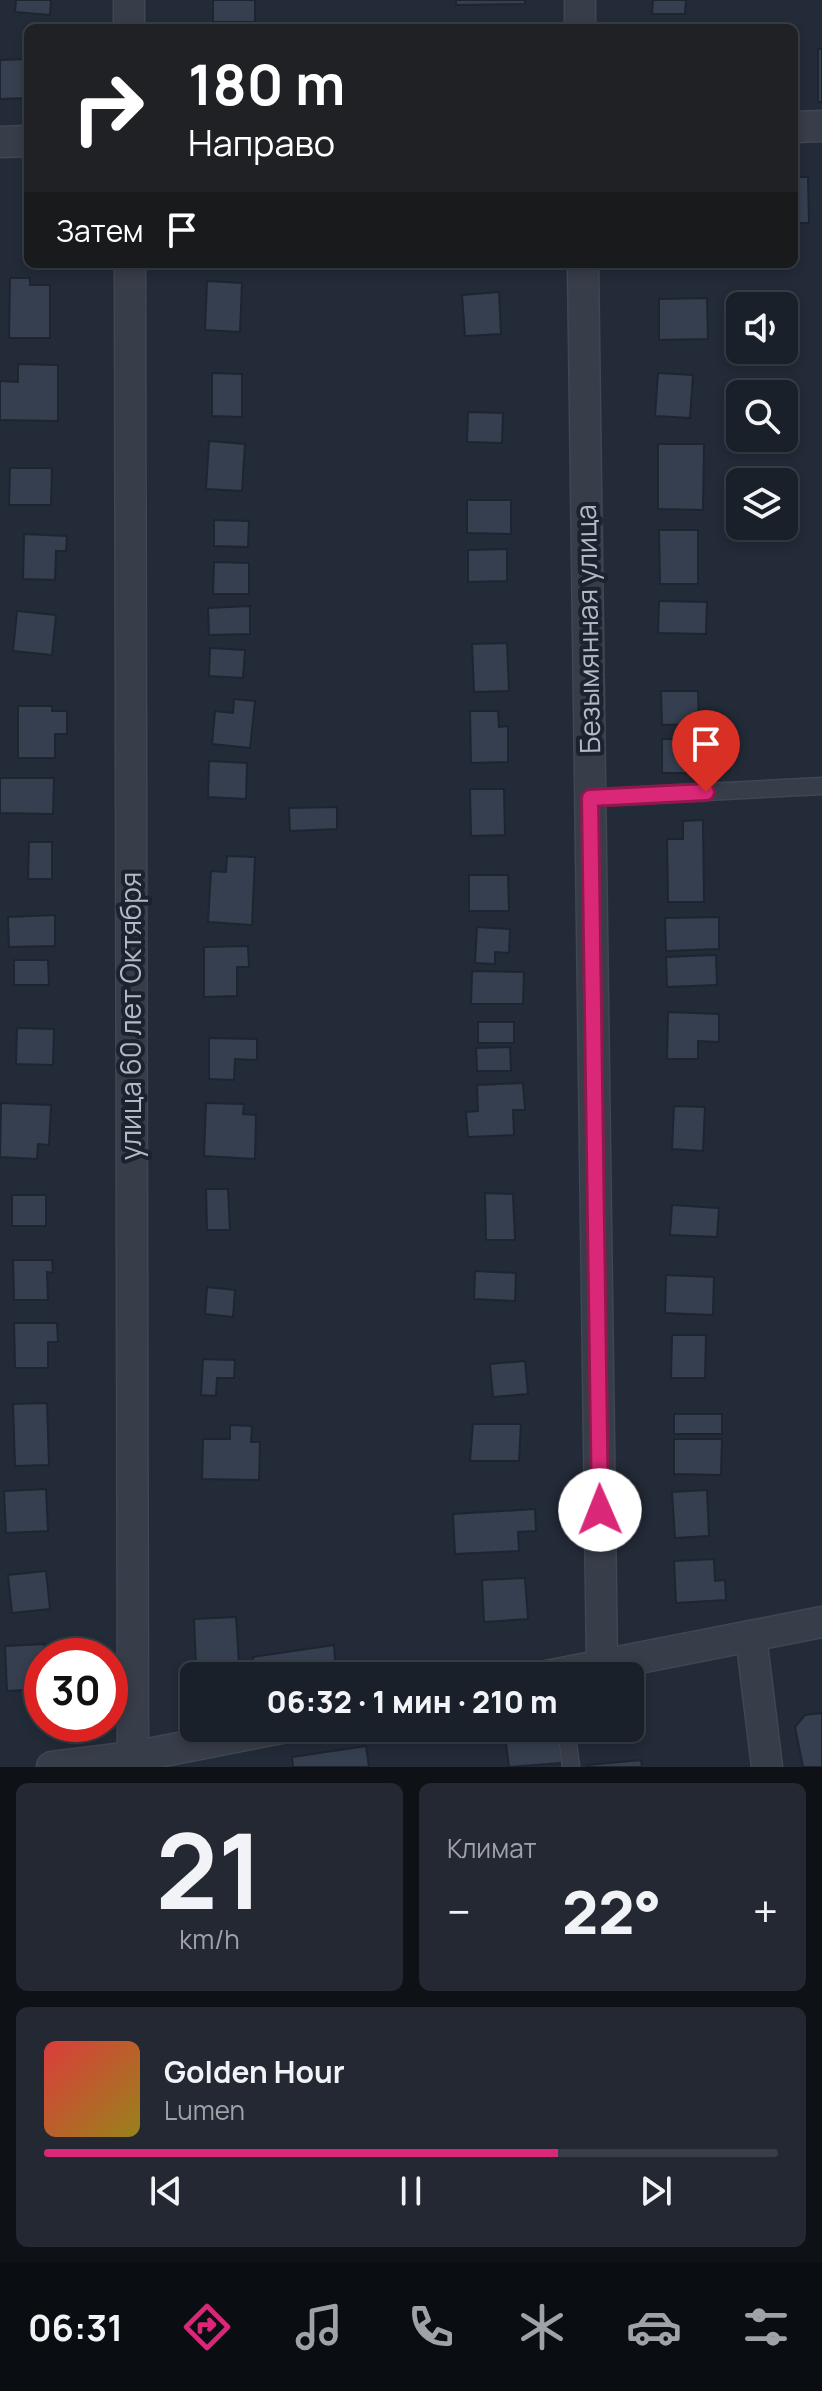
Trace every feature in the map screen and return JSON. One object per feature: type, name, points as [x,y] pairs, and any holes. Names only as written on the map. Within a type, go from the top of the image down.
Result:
[{"type":"street","points":[[129,0],[129,24]]},
{"type":"street","points":[[580,0],[580,24]]},
{"type":"street","points":[[798,127],[822,126]]},
{"type":"street","points":[[0,142],[24,141]]},
{"type":"street","name":"улица 60 лет Октября","points":[[130,268],[131,1762]]},
{"type":"street","name":"Безымянная улица","points":[[583,268],[602,1662]]},
{"type":"street","points":[[617,1662],[822,1622]]},
{"type":"street","points":[[751,1636],[767,1767]]},
{"type":"street","points":[[52,1767],[131,1762],[219,1742]]},
{"type":"lane","points":[[590,798],[822,786]]},
{"type":"lane","points":[[568,1742],[571,1767]]},
{"type":"building","points":[[16,0],[51,0],[50,15],[15,12]]},
{"type":"building","points":[[213,0],[255,0],[255,22],[213,22]]},
{"type":"building","points":[[456,0],[525,0],[525,4],[456,5]]},
{"type":"building","points":[[653,0],[686,0],[685,14],[652,14]]},
{"type":"building","points":[[818,49],[822,49],[822,102],[818,102]]},
{"type":"building","points":[[24,59],[24,98],[0,99],[0,60]]},
{"type":"building","points":[[798,177],[808,177],[809,223],[798,223]]},
{"type":"building","points":[[10,278],[30,278],[30,285],[50,285],[50,338],[9,338]]},
{"type":"building","points":[[207,281],[242,283],[240,332],[205,330]]},
{"type":"building","points":[[499,292],[501,334],[465,336],[462,295]]},
{"type":"building","points":[[707,298],[708,339],[659,340],[659,299]]},
{"type":"building","points":[[18,364],[58,365],[58,421],[0,420],[0,381],[18,382]]},
{"type":"building","points":[[212,373],[242,374],[242,417],[212,416]]},
{"type":"building","points":[[658,373],[693,375],[690,418],[655,416]]},
{"type":"building","points":[[468,412],[503,413],[502,443],[467,442]]},
{"type":"building","points":[[209,441],[245,444],[242,491],[206,489]]},
{"type":"building","points":[[658,444],[704,444],[703,510],[658,509]]},
{"type":"building","points":[[10,468],[52,468],[51,505],[9,505]]},
{"type":"building","points":[[467,500],[511,500],[511,534],[467,533]]},
{"type":"building","points":[[214,520],[249,521],[248,547],[214,546]]},
{"type":"building","points":[[659,530],[698,530],[698,584],[660,584]]},
{"type":"building","points":[[24,534],[67,536],[66,551],[56,551],[55,580],[23,579]]},
{"type":"building","points":[[507,549],[507,581],[468,582],[468,550]]},
{"type":"building","points":[[214,562],[249,563],[249,594],[213,594]]},
{"type":"building","points":[[659,601],[707,602],[706,634],[658,633]]},
{"type":"building","points":[[250,606],[250,634],[209,635],[208,608]]},
{"type":"building","points":[[17,611],[56,615],[52,655],[13,651]]},
{"type":"building","points":[[507,643],[509,691],[474,692],[472,644]]},
{"type":"building","points":[[210,648],[245,650],[243,678],[209,676]]},
{"type":"building","points":[[661,691],[698,691],[699,724],[662,725]]},
{"type":"building","points":[[234,699],[255,701],[250,748],[212,744],[215,711],[233,713]]},
{"type":"building","points":[[18,706],[52,706],[52,711],[67,711],[67,734],[55,734],[55,758],[18,758]]},
{"type":"building","points":[[470,711],[498,711],[499,727],[508,726],[508,762],[471,763]]},
{"type":"building","points":[[662,739],[703,739],[704,773],[662,773]]},
{"type":"building","points":[[209,761],[247,763],[246,799],[208,797]]},
{"type":"building","points":[[0,778],[54,778],[53,814],[0,813]]},
{"type":"building","points":[[470,789],[504,789],[505,835],[471,836]]},
{"type":"building","points":[[337,807],[337,829],[290,831],[289,808]]},
{"type":"building","points":[[703,820],[704,902],[668,902],[667,839],[683,839],[683,821]]},
{"type":"building","points":[[29,842],[52,842],[52,879],[28,879]]},
{"type":"building","points":[[227,856],[255,857],[252,925],[208,922],[211,871],[226,872]]},
{"type":"building","points":[[469,875],[508,875],[509,911],[469,911]]},
{"type":"building","points":[[55,915],[55,946],[9,947],[8,917]]},
{"type":"building","points":[[719,917],[719,949],[666,951],[665,918]]},
{"type":"building","points":[[477,927],[510,929],[509,953],[495,952],[495,964],[475,963]]},
{"type":"building","points":[[248,946],[249,967],[237,967],[237,996],[204,997],[204,947]]},
{"type":"building","points":[[716,955],[717,985],[667,987],[666,957]]},
{"type":"building","points":[[14,960],[48,960],[49,985],[14,985]]},
{"type":"building","points":[[472,971],[524,972],[523,1004],[471,1004]]},
{"type":"building","points":[[668,1012],[719,1014],[719,1042],[698,1041],[698,1059],[667,1059]]},
{"type":"building","points":[[478,1022],[514,1022],[514,1043],[478,1043]]},
{"type":"building","points":[[17,1028],[54,1029],[53,1065],[16,1064]]},
{"type":"building","points":[[209,1038],[257,1039],[257,1060],[235,1059],[234,1080],[209,1079]]},
{"type":"building","points":[[510,1047],[511,1071],[477,1071],[476,1048]]},
{"type":"building","points":[[523,1083],[525,1110],[513,1110],[514,1135],[468,1137],[466,1112],[478,1111],[477,1085]]},
{"type":"building","points":[[1,1103],[51,1105],[49,1145],[38,1144],[37,1159],[0,1157]]},
{"type":"building","points":[[206,1103],[244,1104],[243,1114],[256,1115],[255,1159],[204,1156]]},
{"type":"building","points":[[674,1106],[705,1107],[703,1151],[672,1149]]},
{"type":"building","points":[[206,1189],[228,1189],[230,1230],[207,1230]]},
{"type":"building","points":[[485,1193],[513,1194],[515,1240],[486,1240]]},
{"type":"building","points":[[12,1195],[46,1195],[46,1226],[12,1226]]},
{"type":"building","points":[[672,1205],[719,1208],[717,1237],[670,1235]]},
{"type":"building","points":[[13,1260],[52,1260],[53,1273],[47,1272],[48,1300],[14,1300]]},
{"type":"building","points":[[475,1271],[516,1273],[515,1301],[474,1299]]},
{"type":"building","points":[[666,1275],[714,1277],[713,1315],[665,1313]]},
{"type":"building","points":[[207,1287],[235,1290],[233,1317],[205,1314]]},
{"type":"building","points":[[14,1323],[57,1323],[58,1342],[48,1342],[48,1368],[15,1368]]},
{"type":"building","points":[[672,1335],[706,1335],[705,1378],[671,1378]]},
{"type":"building","points":[[203,1359],[235,1360],[234,1378],[217,1378],[216,1396],[201,1395]]},
{"type":"building","points":[[525,1361],[528,1394],[493,1397],[490,1364]]},
{"type":"building","points":[[47,1403],[49,1465],[15,1466],[13,1404]]},
{"type":"building","points":[[674,1414],[722,1414],[722,1434],[674,1434]]},
{"type":"building","points":[[473,1424],[521,1424],[519,1461],[470,1461]]},
{"type":"building","points":[[230,1425],[252,1426],[251,1442],[260,1442],[259,1480],[202,1479],[203,1439],[230,1439]]},
{"type":"building","points":[[674,1439],[722,1439],[721,1475],[674,1474]]},
{"type":"building","points":[[46,1489],[48,1531],[6,1533],[4,1491]]},
{"type":"building","points":[[707,1490],[709,1536],[675,1538],[672,1492]]},
{"type":"building","points":[[535,1509],[536,1531],[518,1532],[519,1551],[455,1554],[453,1514]]},
{"type":"building","points":[[714,1559],[715,1581],[725,1580],[726,1600],[676,1603],[674,1561]]},
{"type":"building","points":[[46,1571],[50,1609],[12,1613],[8,1575]]},
{"type":"building","points":[[525,1578],[528,1619],[484,1622],[482,1580]]},
{"type":"building","points":[[236,1617],[239,1662],[196,1662],[194,1619]]},
{"type":"building","points":[[24,1645],[24,1690],[7,1691],[5,1646]]},
{"type":"building","points":[[334,1645],[335,1662],[253,1662],[253,1657]]},
{"type":"building","points":[[822,1713],[822,1767],[803,1767],[795,1727],[805,1715]]},
{"type":"building","points":[[506,1742],[560,1742],[562,1763],[509,1767]]},
{"type":"building","points":[[366,1746],[369,1767],[293,1767],[292,1757]]},
{"type":"building","points":[[641,1760],[642,1767],[587,1767],[587,1765]]},
{"type":"route","points":[[600,1510],[590,798],[706,792]]}]
